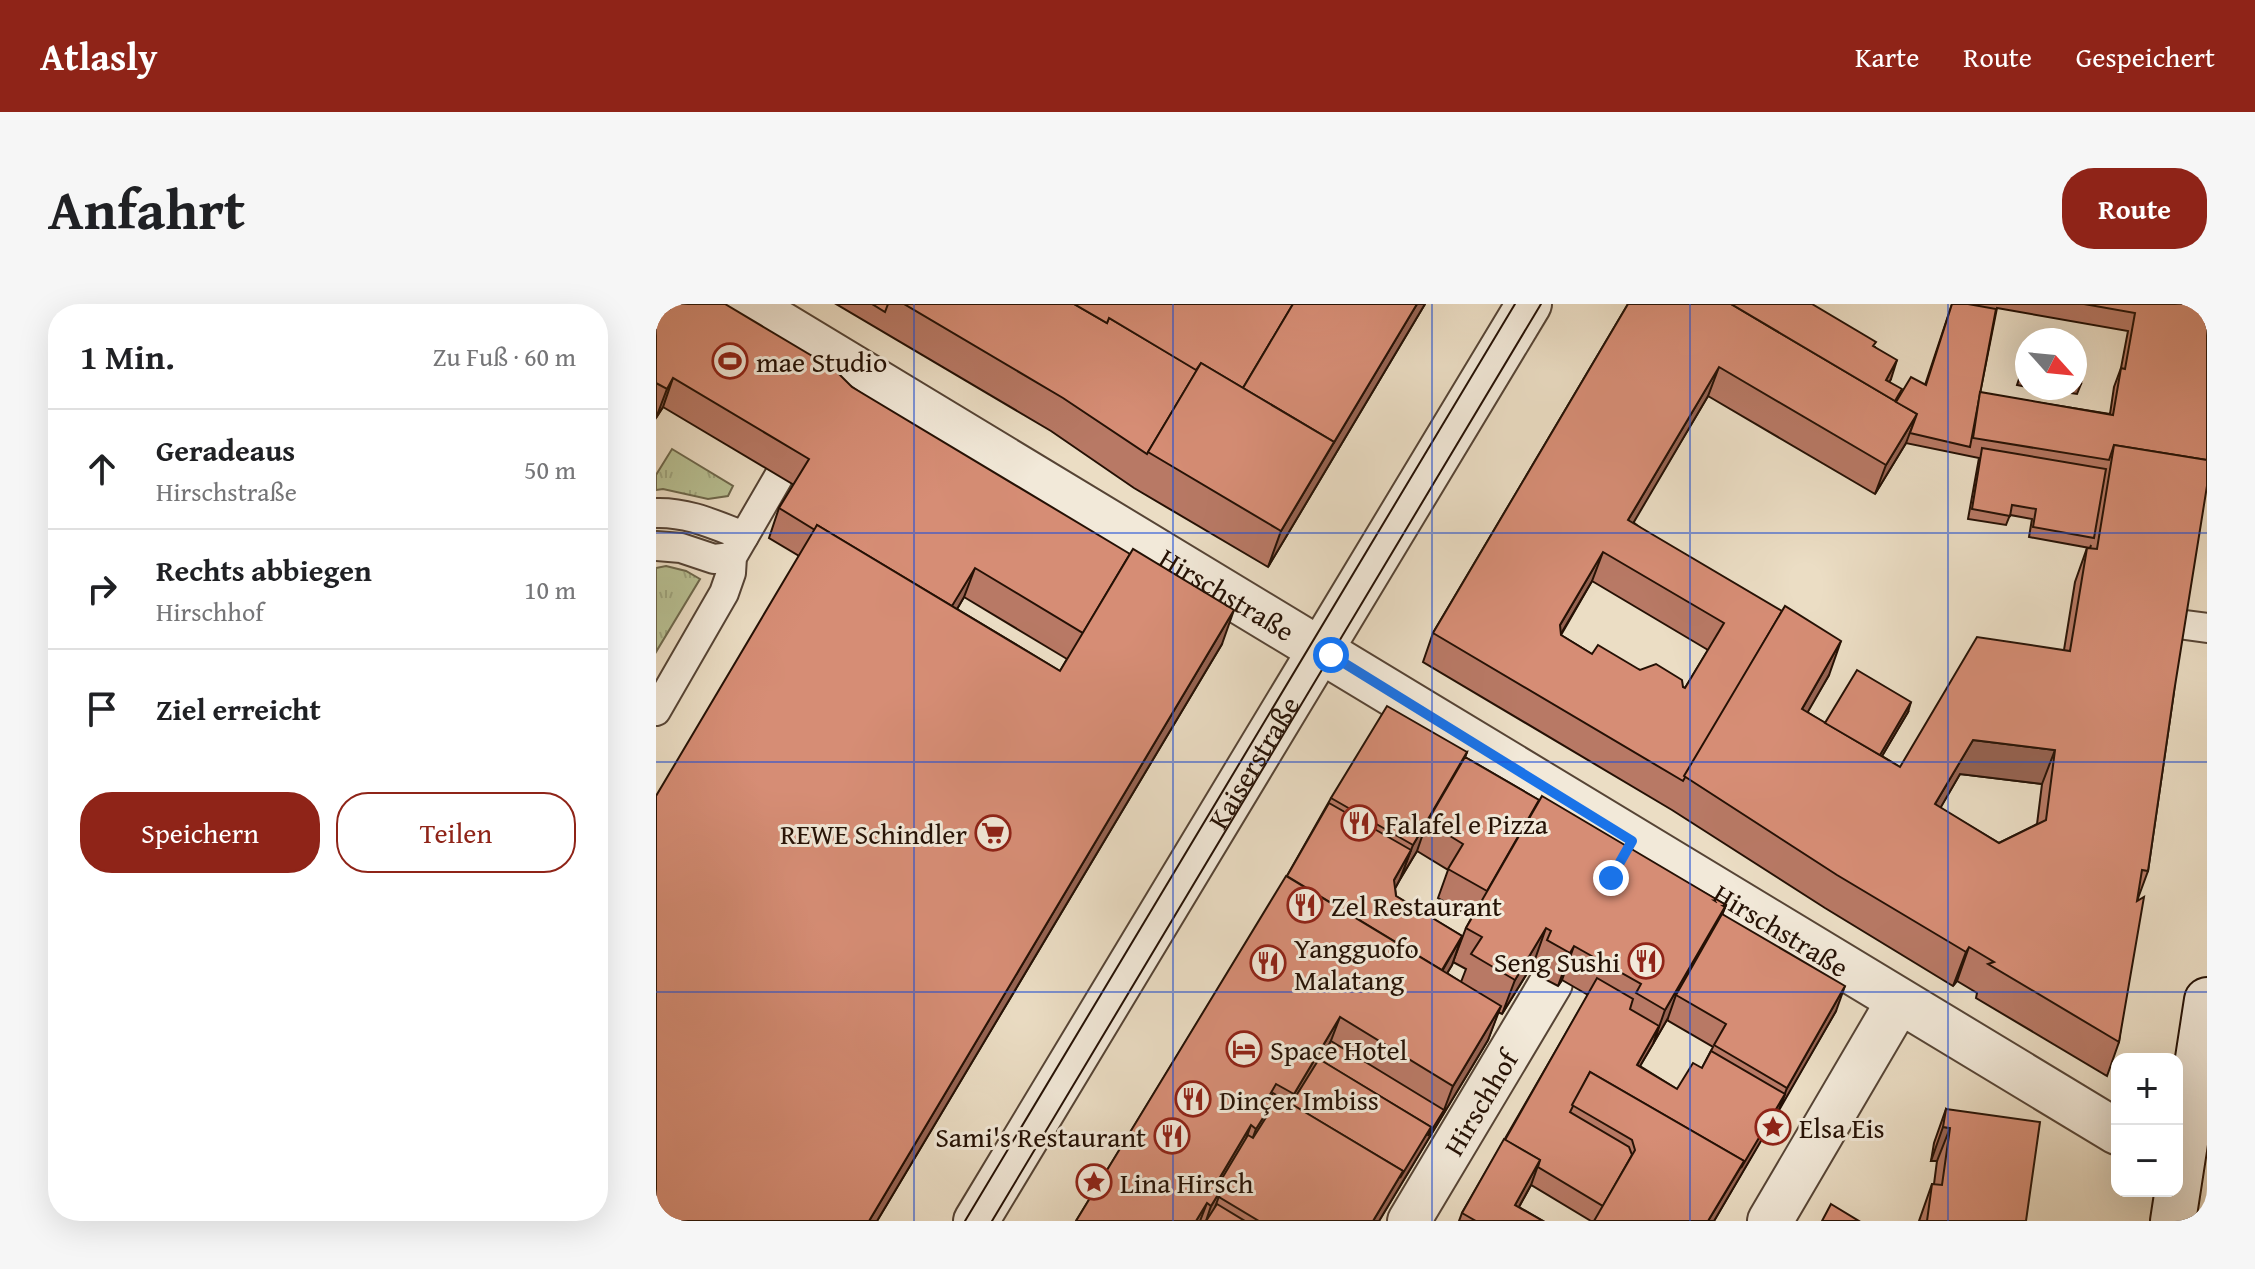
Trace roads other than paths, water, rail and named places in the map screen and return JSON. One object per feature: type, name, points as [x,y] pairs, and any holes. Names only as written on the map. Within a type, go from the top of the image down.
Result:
[{"type":"street","name":"Hirschstraße","points":[[748,304],[837,374],[1322,650],[1622,860],[1899,1001],[2111,1128]]},
{"type":"street","name":"Kaiserstraße","points":[[976,1221],[1529,304]]},
{"type":"street","name":"Hirschhof","points":[[1409,1221],[1551,983]]},
{"type":"street","points":[[2183,1129],[2207,1000]]},
{"type":"street","points":[[1770,1221],[1899,1001]]},
{"type":"street","points":[[2173,1221],[2175,1197]]},
{"type":"lane","points":[[656,711],[724,593],[738,547],[779,476]]},
{"type":"lane","points":[[656,513],[680,514],[703,520],[738,547]]},
{"type":"lane","points":[[656,546],[681,548],[714,559],[738,547]]},
{"type":"lane","points":[[2178,624],[2207,628]]},
{"type":"tram line","points":[[965,1221],[1515,304]]},
{"type":"tram line","points":[[992,1221],[1541,304]]},
{"type":"place","name":"mae Studio","points":[[730,361]]},
{"type":"place","name":"Falafel e Pizza","points":[[1359,823]]},
{"type":"place","name":"REWE Schindler","points":[[993,833]]},
{"type":"place","name":"Zel Restaurant","points":[[1305,905]]},
{"type":"place","name":"Seng Sushi","points":[[1646,961]]},
{"type":"place","name":"Yangguofo Malatang","points":[[1268,963]]},
{"type":"place","name":"Space Hotel","points":[[1244,1049]]},
{"type":"place","name":"Dinçer Imbiss","points":[[1193,1099]]},
{"type":"place","name":"Elsa Eis","points":[[1773,1127]]},
{"type":"place","name":"Sami's Restaurant","points":[[1172,1136]]},
{"type":"place","name":"Lina Hirsch","points":[[1094,1182]]}]
